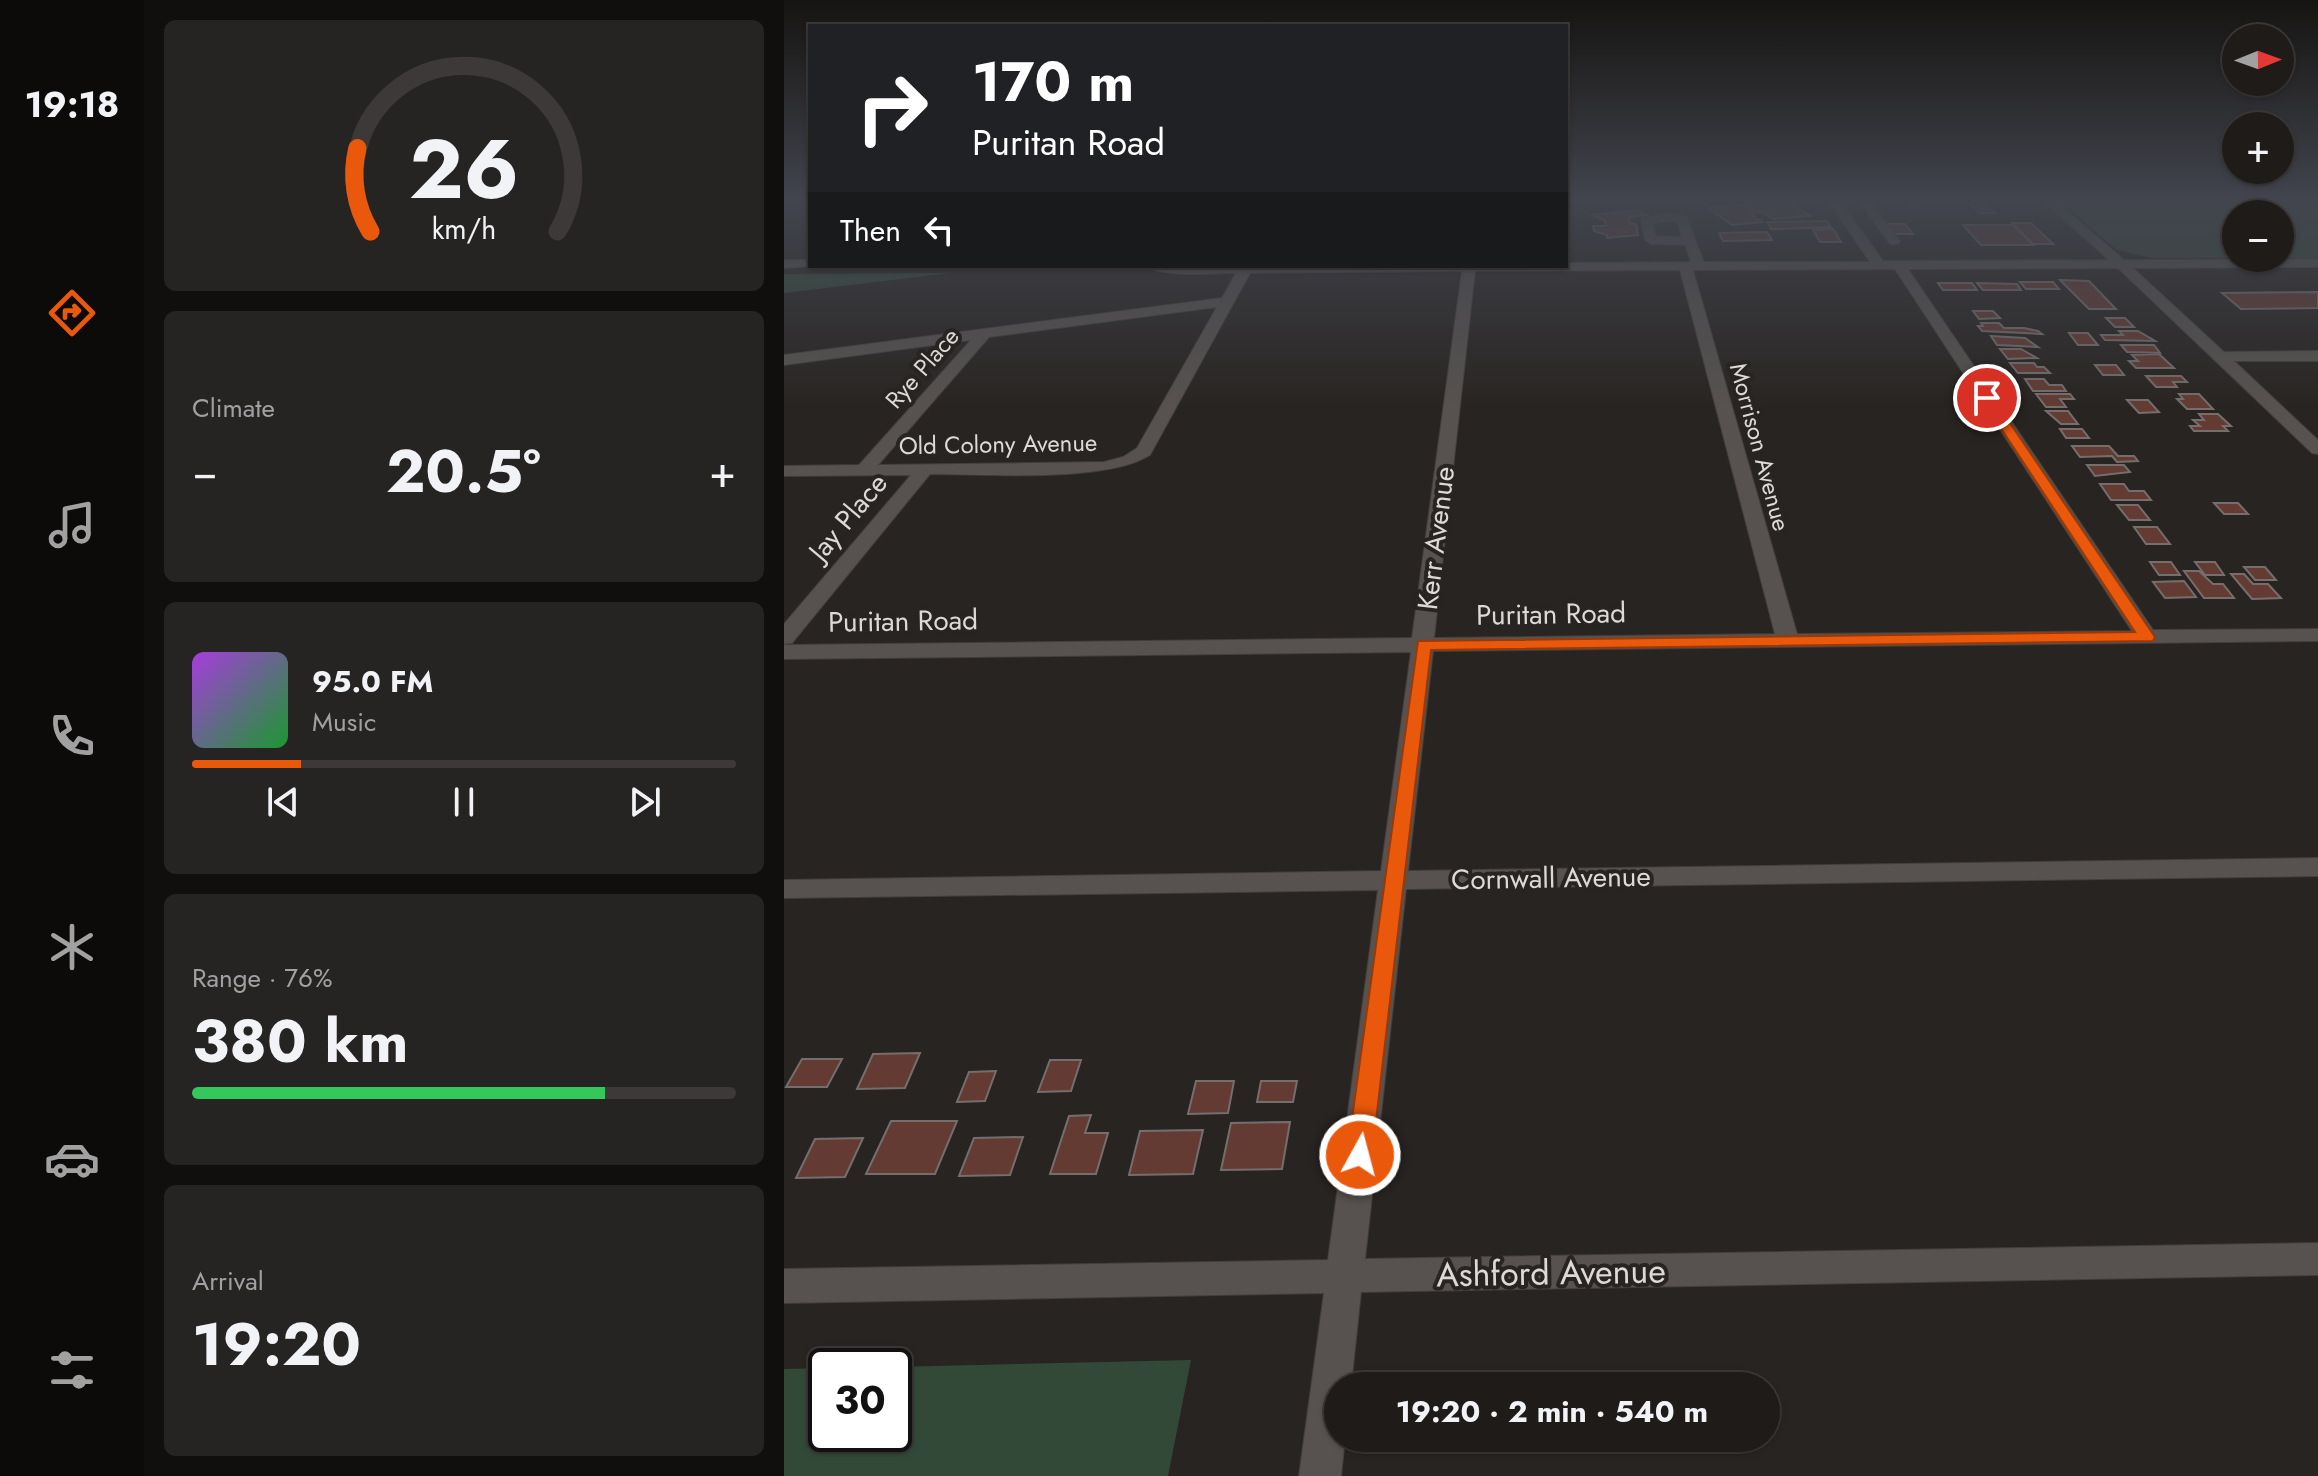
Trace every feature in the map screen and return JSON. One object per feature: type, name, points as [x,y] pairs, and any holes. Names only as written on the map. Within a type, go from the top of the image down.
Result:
[{"type":"street","name":"Old Colony Avenue","points":[[784,471],[1104,467],[1138,456],[1244,271]]},
{"type":"street","name":"Kerr Avenue","points":[[1320,1476],[1469,271]]},
{"type":"street","name":"Morrison Avenue","points":[[1693,271],[1788,641]]},
{"type":"street","points":[[1903,271],[2147,637]]},
{"type":"street","points":[[2128,271],[2318,449]]},
{"type":"street","points":[[784,360],[1226,302]]},
{"type":"street","name":"Rye Place","points":[[864,470],[985,333]]},
{"type":"street","points":[[2220,357],[2318,356]]},
{"type":"street","name":"Jay Place","points":[[784,638],[925,469]]},
{"type":"street","name":"Puritan Road","points":[[784,652],[2318,635]]},
{"type":"street","name":"Cornwall Avenue","points":[[784,889],[2318,867]]},
{"type":"street","name":"Ashford Avenue","points":[[784,1286],[2318,1259]]},
{"type":"green space","points":[[950,273],[784,293],[784,274]]},
{"type":"green space","points":[[1191,1360],[1168,1476],[784,1476],[784,1369],[808,1368],[808,1452],[912,1452],[912,1367]]},
{"type":"building","points":[[2060,280],[2089,281],[2116,309],[2089,309]]},
{"type":"building","points":[[2020,282],[2053,282],[2059,289],[2026,289]]},
{"type":"building","points":[[1938,283],[1972,283],[1977,290],[1943,290]]},
{"type":"building","points":[[1977,283],[2017,284],[2021,290],[1983,290]]},
{"type":"building","points":[[2318,292],[2318,308],[2241,309],[2222,293]]},
{"type":"building","points":[[1973,311],[1993,311],[2000,318],[1979,319]]},
{"type":"building","points":[[2106,318],[2125,318],[2134,327],[2115,327]]},
{"type":"building","points":[[1981,323],[1999,323],[2004,328],[2024,328],[2042,334],[1982,331],[1978,326],[1983,326]]},
{"type":"building","points":[[2119,331],[2138,331],[2155,341],[2105,340],[2101,335],[2123,335]]},
{"type":"building","points":[[2069,333],[2088,333],[2098,345],[2078,345]]},
{"type":"building","points":[[1991,336],[2025,338],[2038,347],[1997,345]]},
{"type":"building","points":[[2121,345],[2154,345],[2160,353],[2127,352]]},
{"type":"building","points":[[2000,349],[2021,349],[2037,358],[2008,359]]},
{"type":"building","points":[[2159,354],[2174,368],[2136,368],[2129,361],[2138,361],[2132,355]]},
{"type":"building","points":[[2010,363],[2034,363],[2050,373],[2018,373]]},
{"type":"building","points":[[2095,365],[2116,365],[2124,375],[2103,375]]},
{"type":"building","points":[[2146,376],[2181,376],[2187,382],[2173,382],[2177,387],[2156,387]]},
{"type":"building","points":[[2025,379],[2044,379],[2049,385],[2062,385],[2066,391],[2033,391]]},
{"type":"building","points":[[2036,394],[2070,394],[2074,399],[2060,399],[2066,407],[2046,407]]},
{"type":"building","points":[[2179,394],[2199,394],[2213,409],[2187,409],[2177,399],[2183,399]]},
{"type":"building","points":[[2127,400],[2148,400],[2159,412],[2139,413]]},
{"type":"building","points":[[2046,411],[2068,411],[2078,424],[2061,424]]},
{"type":"building","points":[[2199,414],[2218,414],[2231,426],[2223,426],[2228,431],[2194,431],[2190,426],[2200,426],[2193,420],[2204,420]]},
{"type":"building","points":[[2060,429],[2082,429],[2089,438],[2066,438]]},
{"type":"building","points":[[2072,446],[2109,446],[2118,456],[2134,456],[2138,461],[2117,462],[2112,456],[2080,457]]},
{"type":"building","points":[[2087,465],[2124,465],[2130,472],[2095,476]]},
{"type":"building","points":[[2100,484],[2124,484],[2129,491],[2144,491],[2151,500],[2111,500]]},
{"type":"building","points":[[2214,503],[2238,503],[2248,514],[2224,514]]},
{"type":"building","points":[[2117,505],[2138,505],[2150,520],[2129,520]]},
{"type":"building","points":[[2134,527],[2157,527],[2170,544],[2146,544]]},
{"type":"building","points":[[2150,562],[2171,562],[2180,575],[2159,575]]},
{"type":"building","points":[[2195,562],[2215,562],[2224,575],[2205,575]]},
{"type":"building","points":[[2244,567],[2265,567],[2276,580],[2255,580]]},
{"type":"building","points":[[2184,571],[2199,571],[2213,584],[2223,584],[2234,598],[2204,598]]},
{"type":"building","points":[[2231,574],[2244,574],[2253,584],[2268,584],[2281,598],[2252,599]]},
{"type":"building","points":[[2184,581],[2196,597],[2165,598],[2153,582]]},
{"type":"building","points":[[920,1053],[905,1088],[857,1089],[873,1054]]},
{"type":"building","points":[[802,1059],[842,1059],[827,1087],[786,1087]]},
{"type":"building","points":[[1050,1060],[1081,1060],[1071,1091],[1038,1092]]},
{"type":"building","points":[[996,1071],[985,1101],[957,1102],[969,1072]]},
{"type":"building","points":[[1196,1081],[1234,1081],[1228,1113],[1188,1114]]},
{"type":"building","points":[[1261,1081],[1297,1081],[1293,1102],[1257,1102]]},
{"type":"building","points":[[1091,1115],[1085,1133],[1108,1133],[1096,1174],[1050,1174],[1069,1116]]},
{"type":"building","points":[[891,1121],[957,1121],[935,1174],[866,1174]]},
{"type":"building","points":[[1290,1122],[1282,1169],[1221,1170],[1231,1123]]},
{"type":"building","points":[[1203,1130],[1193,1174],[1129,1175],[1140,1131]]},
{"type":"building","points":[[1023,1137],[1010,1175],[959,1176],[974,1138]]},
{"type":"building","points":[[863,1138],[845,1177],[796,1178],[815,1139]]},
{"type":"route","points":[[1360,1155],[1424,645],[2147,637],[1987,398]]}]
